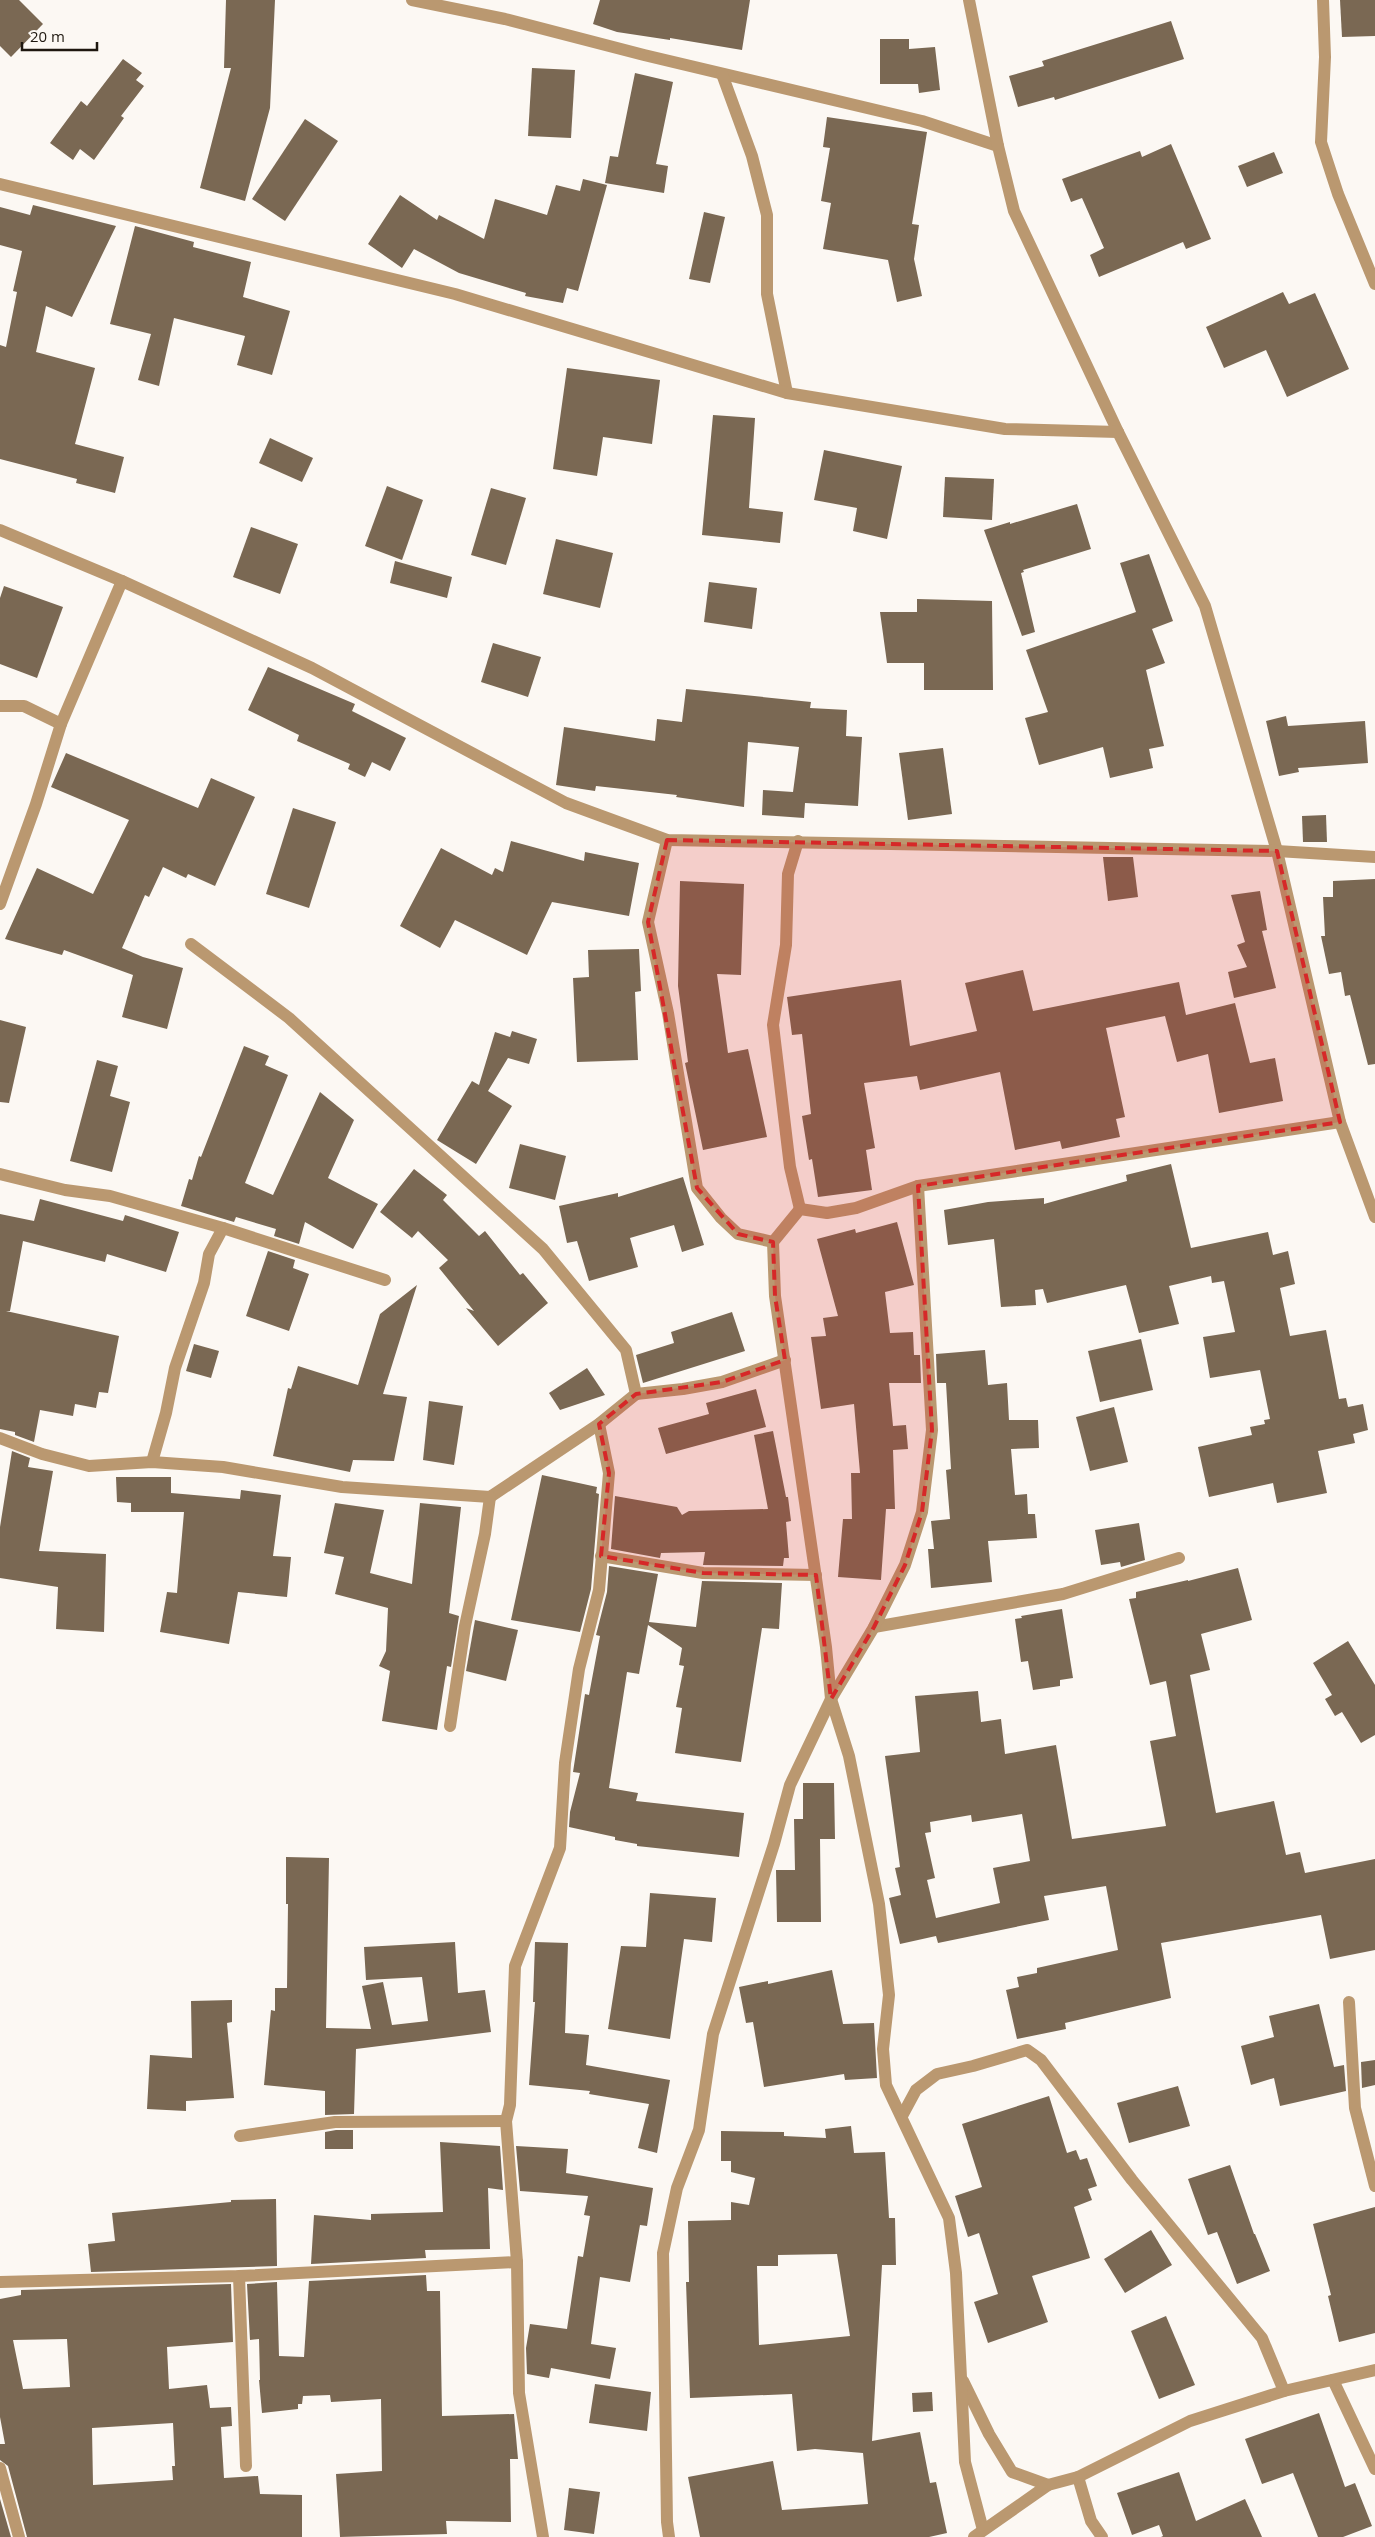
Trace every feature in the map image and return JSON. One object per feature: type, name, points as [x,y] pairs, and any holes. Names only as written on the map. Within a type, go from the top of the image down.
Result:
[{"type":"street","points":[[412,0],[505,19],[722,74],[922,121],[998,146]]},
{"type":"street","points":[[969,0],[998,146],[1014,210],[1118,432],[1205,606],[1277,851],[1340,1122],[1375,1217]]},
{"type":"street","points":[[1323,0],[1325,57],[1321,142],[1338,194],[1375,284]]},
{"type":"street","points":[[722,74],[752,156],[767,215],[767,294],[787,393]]},
{"type":"street","points":[[0,184],[455,294],[787,393],[1006,429],[1118,432]]},
{"type":"street","points":[[0,530],[122,581],[312,668],[566,803],[667,840],[1277,851],[1375,857]]},
{"type":"street","points":[[0,904],[36,804],[61,724],[122,581]]},
{"type":"street","points":[[0,706],[24,706],[61,724]]},
{"type":"street","points":[[667,840],[648,922],[668,1013],[697,1188],[721,1218],[738,1234],[773,1242]]},
{"type":"street","points":[[798,841],[788,874],[786,945],[773,1025],[790,1167],[800,1209]]},
{"type":"street","points":[[191,944],[289,1018],[544,1249],[626,1350],[636,1394]]},
{"type":"street","points":[[800,1209],[827,1213],[856,1208],[918,1186],[1340,1122]]},
{"type":"street","points":[[0,1174],[65,1190],[110,1196],[223,1228],[385,1280]]},
{"type":"street","points":[[669,2537],[666,2503],[662,2253],[677,2188],[699,2130],[713,2034],[764,1879],[790,1785],[831,1699],[874,1627],[905,1565],[922,1512],[932,1430],[918,1186]]},
{"type":"street","points":[[800,1209],[773,1242],[775,1296],[803,1500],[816,1575],[831,1699],[849,1756],[879,1904],[889,1995],[883,2049],[886,2085],[949,2218],[956,2273],[965,2462],[978,2534],[1048,2485],[1078,2477],[1190,2421],[1284,2391],[1375,2370]]},
{"type":"street","points":[[152,1462],[176,1368],[204,1283],[209,1254],[223,1228]]},
{"type":"street","points":[[0,1438],[42,1454],[89,1466],[152,1462],[223,1467],[342,1488],[490,1497],[599,1424],[636,1394],[683,1389],[722,1382],[785,1360]]},
{"type":"street","points":[[543,2537],[520,2393],[517,2262],[506,2121],[510,2104],[516,1966],[560,1848],[565,1763],[579,1669],[599,1590],[609,1473],[599,1424]]},
{"type":"street","points":[[450,1726],[464,1626],[485,1534],[490,1497]]},
{"type":"street","points":[[601,1556],[703,1572],[816,1575]]},
{"type":"street","points":[[874,1627],[1063,1594],[1179,1558]]},
{"type":"street","points":[[1349,2002],[1355,2108],[1375,2186]]},
{"type":"street","points":[[902,2116],[916,2090],[937,2074],[973,2066],[1027,2050],[1041,2060],[1132,2180],[1262,2338],[1284,2391]]},
{"type":"street","points":[[240,2136],[335,2122],[506,2121]]},
{"type":"street","points":[[0,2282],[239,2276],[517,2262]]},
{"type":"street","points":[[239,2276],[246,2466]]},
{"type":"street","points":[[960,2374],[989,2434],[1012,2472],[1048,2485]]},
{"type":"street","points":[[1333,2380],[1375,2470]]},
{"type":"street","points":[[0,2468],[19,2537]]},
{"type":"street","points":[[1078,2477],[1091,2521],[1102,2537]]},
{"type":"highlighted area","points":[[667,840],[1277,851],[1340,1122],[918,1186],[932,1430],[922,1512],[905,1565],[874,1627],[831,1699],[816,1575],[703,1573],[601,1556],[609,1473],[599,1424],[636,1394],[722,1382],[785,1360],[775,1296],[773,1242],[738,1234],[697,1188],[648,922]]},
{"type":"building","points":[[0,0],[19,0],[43,24],[11,57],[0,46]]},
{"type":"building","points":[[226,0],[275,0],[270,108],[245,201],[200,188],[231,68],[224,68]]},
{"type":"building","points":[[600,0],[750,0],[742,50],[670,38],[670,40],[617,32],[593,24]]},
{"type":"building","points":[[1340,0],[1375,0],[1375,36],[1342,37]]},
{"type":"building","points":[[1171,21],[1184,59],[1055,100],[1054,97],[1018,107],[1009,76],[1044,66],[1042,61]]},
{"type":"building","points":[[880,39],[909,39],[909,49],[935,47],[940,90],[919,93],[918,84],[880,84]]},
{"type":"building","points":[[123,59],[142,73],[136,80],[144,86],[121,116],[124,118],[94,160],[80,149],[73,160],[50,143],[81,101],[87,106]]},
{"type":"building","points":[[532,68],[575,70],[571,138],[528,136]]},
{"type":"building","points":[[635,73],[673,82],[656,164],[668,166],[664,193],[605,183],[610,156],[618,157]]},
{"type":"building","points":[[827,117],[927,132],[912,224],[919,225],[914,259],[922,296],[897,302],[888,260],[823,249],[831,203],[821,201],[830,148],[823,147]]},
{"type":"building","points":[[305,119],[338,141],[285,221],[252,199]]},
{"type":"building","points":[[1171,144],[1211,239],[1186,249],[1183,242],[1099,277],[1090,255],[1104,248],[1082,198],[1071,202],[1062,179],[1140,151],[1142,157]]},
{"type":"building","points":[[1274,152],[1283,173],[1247,187],[1238,166]]},
{"type":"building","points":[[583,179],[607,185],[578,291],[567,288],[563,303],[525,296],[526,293],[459,273],[414,249],[402,268],[368,244],[400,195],[437,220],[439,215],[484,239],[495,199],[547,215],[556,185],[580,191]]},
{"type":"building","points":[[33,205],[116,226],[72,317],[46,306],[36,352],[95,368],[75,444],[124,457],[115,493],[76,483],[77,479],[0,459],[0,345],[6,347],[17,292],[13,291],[22,251],[0,245],[0,207],[30,215]]},
{"type":"building","points":[[704,212],[725,217],[710,283],[689,279]]},
{"type":"building","points":[[135,226],[194,242],[193,247],[251,262],[243,297],[290,311],[272,375],[237,365],[245,336],[174,318],[159,386],[138,380],[151,334],[110,324]]},
{"type":"building","points":[[1283,292],[1289,304],[1315,293],[1349,369],[1287,397],[1266,350],[1224,368],[1206,327]]},
{"type":"building","points":[[567,368],[660,380],[652,444],[603,437],[597,476],[553,469]]},
{"type":"building","points":[[713,415],[755,418],[749,508],[783,512],[780,543],[702,535]]},
{"type":"building","points":[[270,438],[313,458],[302,482],[259,463]]},
{"type":"building","points":[[824,450],[902,466],[887,539],[853,531],[857,508],[814,500]]},
{"type":"building","points":[[945,477],[994,479],[992,520],[943,517]]},
{"type":"building","points":[[387,486],[423,500],[402,560],[365,546]]},
{"type":"building","points":[[491,488],[526,498],[506,565],[471,555]]},
{"type":"building","points":[[1077,504],[1091,549],[1023,570],[1024,572],[1021,573],[1035,632],[1022,636],[984,530]]},
{"type":"building","points":[[251,527],[298,544],[280,594],[233,577]]},
{"type":"building","points":[[556,539],[613,553],[600,608],[543,594]]},
{"type":"building","points":[[1149,554],[1173,621],[1152,629],[1165,663],[1146,670],[1164,746],[1149,749],[1153,768],[1110,778],[1103,747],[1039,765],[1025,718],[1048,712],[1026,650],[1136,612],[1120,563]]},
{"type":"building","points":[[395,561],[452,577],[447,598],[390,583]]},
{"type":"building","points":[[709,582],[757,588],[752,629],[704,622]]},
{"type":"building","points":[[4,586],[63,607],[37,678],[0,664],[0,598]]},
{"type":"building","points":[[917,599],[992,601],[993,690],[924,690],[924,663],[887,663],[880,612],[917,612]]},
{"type":"building","points":[[493,643],[541,657],[528,697],[481,682]]},
{"type":"building","points":[[268,667],[355,704],[352,711],[406,738],[390,771],[372,762],[365,777],[348,769],[350,764],[297,741],[299,735],[248,710]]},
{"type":"building","points":[[686,689],[811,702],[810,708],[847,710],[846,736],[862,737],[858,806],[805,803],[804,818],[762,815],[763,790],[793,792],[799,747],[748,742],[744,807],[676,797],[677,795],[596,786],[595,791],[556,785],[564,727],[655,741],[657,719],[682,722]]},
{"type":"building","points":[[1286,716],[1288,726],[1365,721],[1368,763],[1298,768],[1299,772],[1279,776],[1266,721]]},
{"type":"building","points":[[943,748],[952,814],[908,820],[899,753]]},
{"type":"building","points":[[66,753],[198,808],[211,778],[255,797],[215,886],[188,874],[186,878],[163,867],[149,897],[145,895],[122,948],[143,957],[183,968],[167,1029],[122,1017],[133,975],[64,950],[62,955],[5,939],[37,868],[93,894],[129,820],[51,787]]},
{"type":"building","points":[[293,808],[336,822],[309,908],[266,894]]},
{"type":"building","points":[[1326,815],[1327,842],[1303,842],[1302,816]]},
{"type":"building","points":[[511,841],[584,861],[585,852],[639,863],[629,916],[552,902],[527,955],[455,920],[440,948],[400,926],[441,848],[492,875],[495,868],[503,872]]},
{"type":"building","points":[[1103,857],[1133,857],[1138,897],[1108,901]]},
{"type":"building","points":[[1375,879],[1375,1064],[1368,1065],[1350,995],[1345,996],[1341,972],[1329,974],[1321,936],[1325,936],[1323,897],[1333,897],[1333,881]]},
{"type":"building","points":[[680,881],[744,884],[741,975],[717,974],[728,1053],[748,1049],[767,1137],[703,1150],[685,1063],[688,1062],[678,986]]},
{"type":"building","points":[[1260,891],[1267,930],[1262,931],[1276,988],[1234,998],[1228,972],[1247,967],[1237,945],[1245,942],[1231,895]]},
{"type":"building","points":[[639,949],[641,991],[635,992],[638,1060],[577,1062],[573,978],[589,977],[588,950]]},
{"type":"building","points":[[1023,970],[1033,1011],[1179,982],[1186,1015],[1235,1003],[1250,1063],[1275,1058],[1283,1101],[1219,1113],[1208,1054],[1177,1062],[1165,1016],[1106,1028],[1125,1117],[1116,1119],[1120,1137],[1062,1149],[1060,1141],[1015,1150],[1000,1072],[920,1090],[917,1076],[864,1083],[875,1148],[866,1150],[872,1190],[818,1197],[812,1159],[809,1160],[802,1116],[811,1114],[802,1034],[792,1035],[787,997],[901,980],[910,1046],[977,1031],[965,983]]},
{"type":"building","points":[[0,1020],[26,1027],[9,1103],[0,1102]]},
{"type":"building","points":[[512,1031],[537,1039],[529,1064],[508,1058],[488,1091],[512,1106],[476,1164],[437,1140],[472,1081],[479,1085],[495,1032],[510,1037]]},
{"type":"building","points":[[244,1046],[269,1056],[265,1065],[288,1075],[245,1183],[273,1195],[320,1092],[354,1120],[328,1178],[378,1204],[353,1249],[305,1222],[299,1244],[274,1236],[276,1229],[236,1217],[234,1222],[181,1206],[189,1179],[192,1180],[199,1156],[201,1157]]},
{"type":"building","points":[[97,1060],[118,1066],[110,1096],[130,1102],[112,1172],[70,1161]]},
{"type":"building","points":[[520,1144],[566,1156],[555,1200],[509,1188]]},
{"type":"building","points":[[1171,1164],[1191,1248],[1268,1232],[1273,1255],[1288,1251],[1295,1284],[1280,1288],[1290,1336],[1326,1330],[1339,1399],[1346,1398],[1348,1407],[1363,1404],[1368,1430],[1353,1434],[1355,1443],[1318,1451],[1327,1493],[1277,1503],[1273,1483],[1209,1497],[1198,1447],[1252,1435],[1250,1427],[1265,1424],[1264,1420],[1270,1419],[1260,1370],[1210,1378],[1203,1337],[1235,1332],[1224,1281],[1212,1283],[1211,1276],[1169,1286],[1179,1324],[1139,1333],[1126,1285],[1047,1303],[1043,1289],[1035,1290],[1036,1305],[1001,1307],[994,1239],[948,1245],[944,1210],[988,1202],[1044,1198],[1044,1204],[1127,1181],[1126,1175]]},
{"type":"building","points":[[414,1169],[447,1195],[443,1200],[479,1236],[485,1231],[520,1275],[523,1273],[548,1303],[498,1346],[466,1308],[474,1311],[439,1268],[448,1260],[418,1231],[412,1238],[380,1212]]},
{"type":"building","points":[[683,1177],[704,1245],[682,1252],[674,1225],[630,1238],[638,1267],[589,1281],[577,1241],[567,1243],[559,1206],[618,1193],[618,1197]]},
{"type":"building","points":[[40,1199],[123,1221],[125,1215],[179,1232],[166,1272],[107,1254],[105,1262],[23,1241],[10,1311],[6,1311],[119,1336],[108,1393],[99,1392],[96,1408],[75,1404],[73,1416],[40,1410],[34,1442],[15,1435],[15,1432],[0,1429],[0,1214],[34,1221]]},
{"type":"building","points":[[897,1222],[914,1285],[885,1292],[890,1333],[913,1332],[914,1355],[920,1355],[921,1383],[889,1383],[893,1426],[906,1425],[908,1449],[893,1450],[895,1509],[886,1509],[881,1580],[838,1577],[843,1519],[852,1519],[851,1473],[860,1473],[854,1404],[821,1409],[811,1337],[826,1336],[823,1318],[838,1316],[817,1239],[855,1229],[856,1233]]},
{"type":"building","points":[[268,1251],[295,1260],[293,1268],[309,1274],[289,1331],[246,1316]]},
{"type":"building","points":[[417,1285],[383,1394],[407,1397],[394,1461],[353,1460],[350,1472],[273,1456],[288,1388],[291,1389],[298,1366],[358,1385],[380,1314]]},
{"type":"building","points":[[732,1312],[745,1351],[643,1383],[636,1355],[674,1343],[671,1332]]},
{"type":"building","points":[[1141,1339],[1153,1390],[1100,1402],[1088,1351]]},
{"type":"building","points":[[194,1344],[219,1351],[211,1378],[186,1371]]},
{"type":"building","points":[[985,1350],[988,1385],[1007,1383],[1009,1420],[1038,1420],[1039,1448],[1011,1449],[1015,1495],[1027,1494],[1028,1514],[1035,1514],[1037,1538],[988,1541],[992,1582],[931,1588],[928,1549],[934,1549],[931,1521],[950,1519],[946,1470],[951,1469],[946,1383],[937,1383],[936,1354]]},
{"type":"building","points":[[587,1368],[605,1395],[560,1410],[549,1393]]},
{"type":"building","points":[[756,1389],[766,1427],[666,1454],[658,1428],[709,1414],[706,1403]]},
{"type":"building","points":[[429,1401],[463,1406],[454,1465],[423,1460]]},
{"type":"building","points":[[1114,1407],[1128,1462],[1090,1471],[1076,1417]]},
{"type":"building","points":[[773,1431],[786,1497],[788,1497],[791,1521],[786,1522],[789,1558],[784,1558],[783,1566],[703,1565],[705,1552],[661,1553],[660,1558],[611,1549],[615,1496],[677,1507],[682,1515],[689,1511],[768,1509],[754,1435]]},
{"type":"building","points":[[12,1451],[30,1458],[28,1467],[53,1471],[39,1551],[106,1554],[104,1632],[56,1629],[58,1587],[0,1578],[0,1527]]},
{"type":"building","points":[[542,1475],[597,1487],[596,1493],[599,1494],[591,1589],[580,1632],[511,1620]]},
{"type":"building","points":[[116,1477],[171,1477],[171,1493],[240,1499],[241,1490],[281,1495],[273,1556],[291,1557],[287,1597],[238,1592],[229,1644],[160,1632],[167,1592],[177,1593],[184,1512],[131,1512],[131,1503],[117,1502]]},
{"type":"building","points":[[335,1503],[384,1510],[370,1573],[412,1584],[420,1503],[461,1507],[449,1613],[459,1616],[451,1667],[447,1666],[437,1730],[382,1721],[390,1671],[379,1666],[386,1651],[388,1608],[335,1594],[344,1557],[324,1553]]},
{"type":"building","points":[[1139,1523],[1145,1560],[1121,1567],[1120,1562],[1101,1565],[1095,1530]]},
{"type":"building","points":[[609,1566],[658,1574],[649,1622],[696,1627],[702,1581],[782,1583],[779,1629],[762,1628],[741,1762],[675,1753],[682,1708],[676,1707],[684,1666],[679,1665],[682,1648],[648,1625],[639,1674],[627,1672],[609,1788],[638,1793],[636,1801],[744,1813],[739,1857],[637,1846],[637,1844],[615,1840],[615,1837],[569,1827],[570,1812],[580,1773],[573,1772],[585,1694],[589,1695],[600,1636],[596,1635],[607,1592]]},
{"type":"building","points":[[1238,1568],[1252,1620],[1201,1634],[1210,1670],[1190,1675],[1216,1813],[1274,1801],[1286,1855],[1300,1852],[1305,1873],[1375,1859],[1375,1950],[1330,1959],[1321,1915],[1161,1943],[1171,1998],[1065,2023],[1066,2029],[1017,2039],[1006,1990],[1019,1987],[1017,1977],[1037,1973],[1037,1968],[1118,1950],[1106,1886],[1044,1896],[1049,1920],[938,1943],[936,1936],[900,1944],[889,1898],[901,1895],[895,1868],[900,1867],[885,1756],[920,1752],[915,1696],[978,1691],[981,1722],[1001,1719],[1005,1754],[1056,1745],[1072,1839],[1166,1826],[1150,1741],[1176,1736],[1166,1681],[1150,1685],[1129,1599],[1136,1598],[1136,1592]],"holes":[[[1022,1814],[1030,1861],[993,1868],[1000,1903],[936,1918],[927,1880],[935,1878],[925,1833],[931,1832],[930,1822],[971,1815],[972,1822]]]},
{"type":"building","points":[[1062,1609],[1073,1678],[1060,1680],[1060,1686],[1033,1690],[1028,1661],[1021,1662],[1015,1619],[1022,1618],[1021,1616]]},
{"type":"building","points":[[475,1620],[518,1630],[506,1681],[466,1671]]},
{"type":"building","points":[[1348,1641],[1375,1685],[1375,1735],[1361,1743],[1342,1712],[1335,1716],[1325,1699],[1332,1695],[1313,1663]]},
{"type":"building","points":[[803,1783],[834,1783],[835,1839],[820,1839],[821,1922],[777,1922],[776,1870],[795,1870],[794,1819],[803,1819]]},
{"type":"building","points":[[286,1857],[329,1858],[326,2028],[371,2029],[362,1986],[383,1982],[392,2025],[428,2021],[422,1977],[366,1980],[364,1947],[455,1942],[458,1993],[485,1990],[491,2032],[356,2049],[354,2114],[325,2115],[325,2091],[264,2085],[271,2010],[275,2011],[275,1988],[287,1988],[288,1904],[286,1904]]},
{"type":"building","points":[[650,1893],[716,1898],[712,1942],[684,1939],[670,2039],[608,2029],[621,1946],[646,1947]]},
{"type":"building","points":[[535,1942],[568,1943],[565,2033],[589,2035],[586,2065],[670,2080],[657,2153],[638,2148],[649,2104],[589,2094],[590,2091],[529,2085],[535,2002],[533,2002]]},
{"type":"building","points":[[832,1970],[843,2024],[874,2023],[877,2078],[845,2080],[844,2074],[764,2087],[753,2022],[746,2023],[739,1987],[768,1981],[768,1984]]},
{"type":"building","points":[[232,2000],[232,2022],[227,2023],[234,2098],[186,2101],[186,2111],[147,2109],[150,2055],[192,2058],[191,2001]]},
{"type":"building","points":[[1319,2004],[1334,2067],[1344,2065],[1346,2091],[1280,2106],[1274,2078],[1251,2085],[1241,2046],[1274,2037],[1269,2016]]},
{"type":"building","points":[[1375,2060],[1375,2085],[1362,2088],[1361,2062]]},
{"type":"building","points":[[1178,2086],[1190,2126],[1129,2143],[1117,2103]]},
{"type":"building","points":[[1049,2096],[1067,2153],[1076,2150],[1080,2160],[1087,2158],[1097,2186],[1088,2189],[1092,2200],[1074,2207],[1090,2258],[1032,2276],[1048,2322],[988,2343],[974,2302],[998,2294],[979,2233],[968,2237],[955,2196],[982,2187],[962,2124]]},
{"type":"building","points":[[851,2126],[854,2153],[885,2152],[889,2218],[895,2218],[896,2265],[882,2265],[872,2441],[920,2432],[930,2483],[936,2482],[947,2533],[929,2537],[700,2537],[688,2477],[773,2461],[782,2510],[868,2504],[863,2453],[815,2449],[797,2451],[792,2394],[690,2398],[686,2282],[689,2282],[688,2221],[731,2220],[731,2202],[749,2205],[755,2178],[731,2172],[731,2161],[721,2161],[721,2131],[784,2132],[784,2136],[826,2138],[825,2129]],"holes":[[[837,2254],[850,2336],[759,2345],[757,2266],[778,2266],[778,2255]]]},
{"type":"building","points":[[353,2130],[353,2149],[325,2149],[325,2132]]},
{"type":"building","points":[[440,2142],[500,2146],[503,2190],[488,2188],[490,2249],[425,2250],[426,2258],[311,2264],[314,2215],[371,2220],[371,2214],[443,2212]]},
{"type":"building","points":[[516,2146],[568,2149],[566,2173],[653,2188],[647,2226],[640,2225],[630,2282],[600,2277],[591,2344],[616,2348],[610,2379],[551,2368],[549,2378],[527,2374],[526,2348],[530,2324],[567,2329],[578,2256],[583,2257],[590,2216],[584,2215],[588,2196],[520,2191]]},
{"type":"building","points":[[1230,2165],[1254,2234],[1270,2271],[1237,2284],[1217,2232],[1208,2235],[1188,2179]]},
{"type":"building","points":[[276,2199],[277,2266],[91,2272],[88,2244],[115,2241],[112,2213],[231,2202],[231,2200]]},
{"type":"building","points":[[1375,2207],[1375,2333],[1339,2342],[1328,2296],[1331,2295],[1313,2224]]},
{"type":"building","points":[[1151,2230],[1172,2265],[1125,2293],[1104,2259]]},
{"type":"building","points":[[426,2275],[427,2291],[440,2291],[442,2416],[514,2414],[518,2459],[510,2459],[511,2522],[446,2521],[447,2534],[340,2537],[336,2474],[382,2471],[381,2399],[331,2402],[330,2395],[303,2396],[302,2404],[298,2404],[298,2409],[262,2413],[259,2380],[259,2339],[250,2340],[247,2284],[277,2282],[279,2356],[304,2357],[309,2281]]},
{"type":"building","points":[[231,2284],[233,2342],[167,2347],[169,2389],[207,2385],[210,2408],[231,2407],[232,2426],[221,2427],[224,2478],[258,2476],[260,2494],[302,2495],[302,2537],[27,2537],[8,2466],[0,2460],[0,2444],[5,2444],[0,2417],[0,2299],[21,2295],[21,2290]],"holes":[[[67,2339],[70,2387],[23,2389],[13,2340]],[[173,2423],[175,2466],[172,2466],[173,2480],[93,2485],[92,2428]]]},
{"type":"building","points":[[1166,2316],[1195,2385],[1159,2399],[1131,2331]]},
{"type":"building","points":[[595,2384],[651,2392],[647,2431],[589,2423]]},
{"type":"building","points":[[932,2392],[933,2411],[913,2412],[912,2393]]},
{"type":"building","points":[[1319,2413],[1345,2487],[1355,2483],[1372,2526],[1343,2537],[1318,2537],[1293,2473],[1262,2484],[1245,2439]]},
{"type":"building","points":[[1179,2472],[1196,2521],[1245,2499],[1262,2537],[1161,2537],[1163,2536],[1159,2525],[1132,2535],[1117,2493]]},
{"type":"building","points":[[569,2488],[600,2492],[594,2534],[564,2530]]},
{"type":"building","points":[[0,2499],[11,2537],[0,2537]]}]
